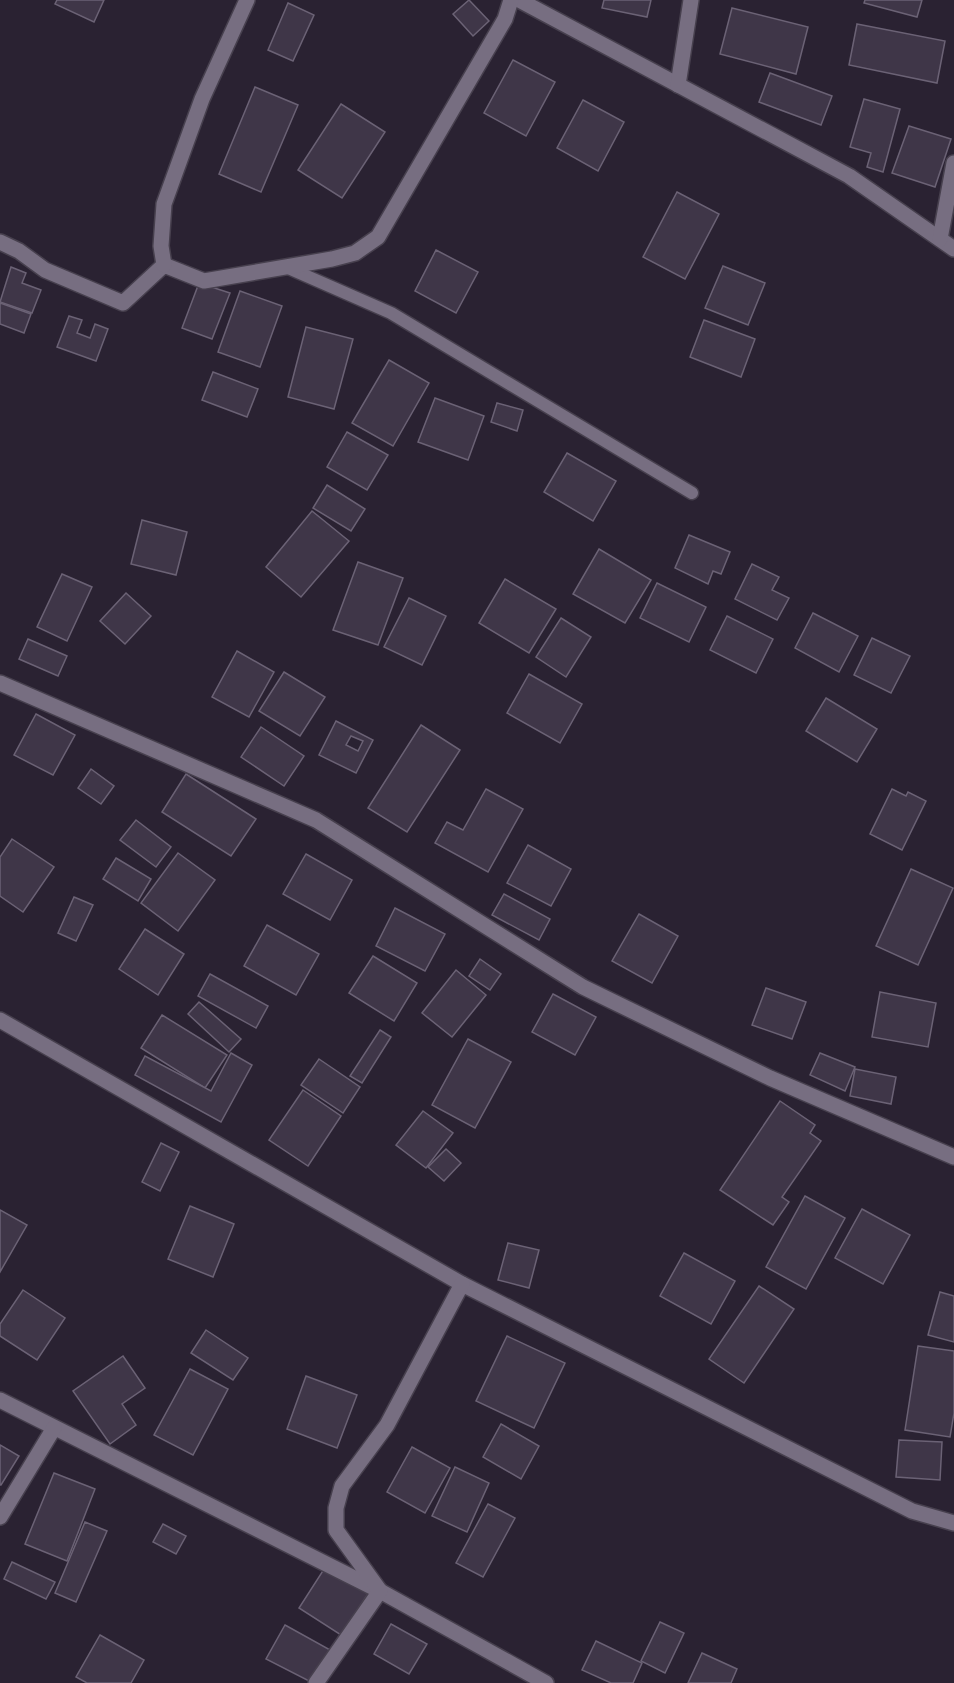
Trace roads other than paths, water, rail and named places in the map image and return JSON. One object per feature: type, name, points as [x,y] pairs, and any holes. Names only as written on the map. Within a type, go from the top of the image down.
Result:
[{"type":"street","points":[[164,265],[161,246],[164,204],[202,99],[247,0]]},
{"type":"street","points":[[164,265],[204,281],[355,253],[378,237],[505,19],[511,0]]},
{"type":"street","points":[[519,0],[849,176],[954,249]]},
{"type":"street","points":[[678,85],[691,0]]},
{"type":"street","points":[[940,239],[954,163]]},
{"type":"street","points":[[0,242],[19,251],[45,270],[123,303],[164,265]]},
{"type":"street","points":[[0,683],[316,820],[583,987],[770,1078],[954,1157]]},
{"type":"street","points":[[0,1020],[462,1284],[912,1511],[954,1523]]},
{"type":"street","points":[[380,1592],[336,1530],[336,1509],[342,1486],[387,1425],[462,1284]]},
{"type":"street","points":[[0,1400],[380,1592],[546,1683]]},
{"type":"street","points":[[0,1517],[54,1428]]},
{"type":"street","points":[[316,1683],[380,1592]]},
{"type":"lane","points":[[286,267],[391,313],[692,493]]}]
